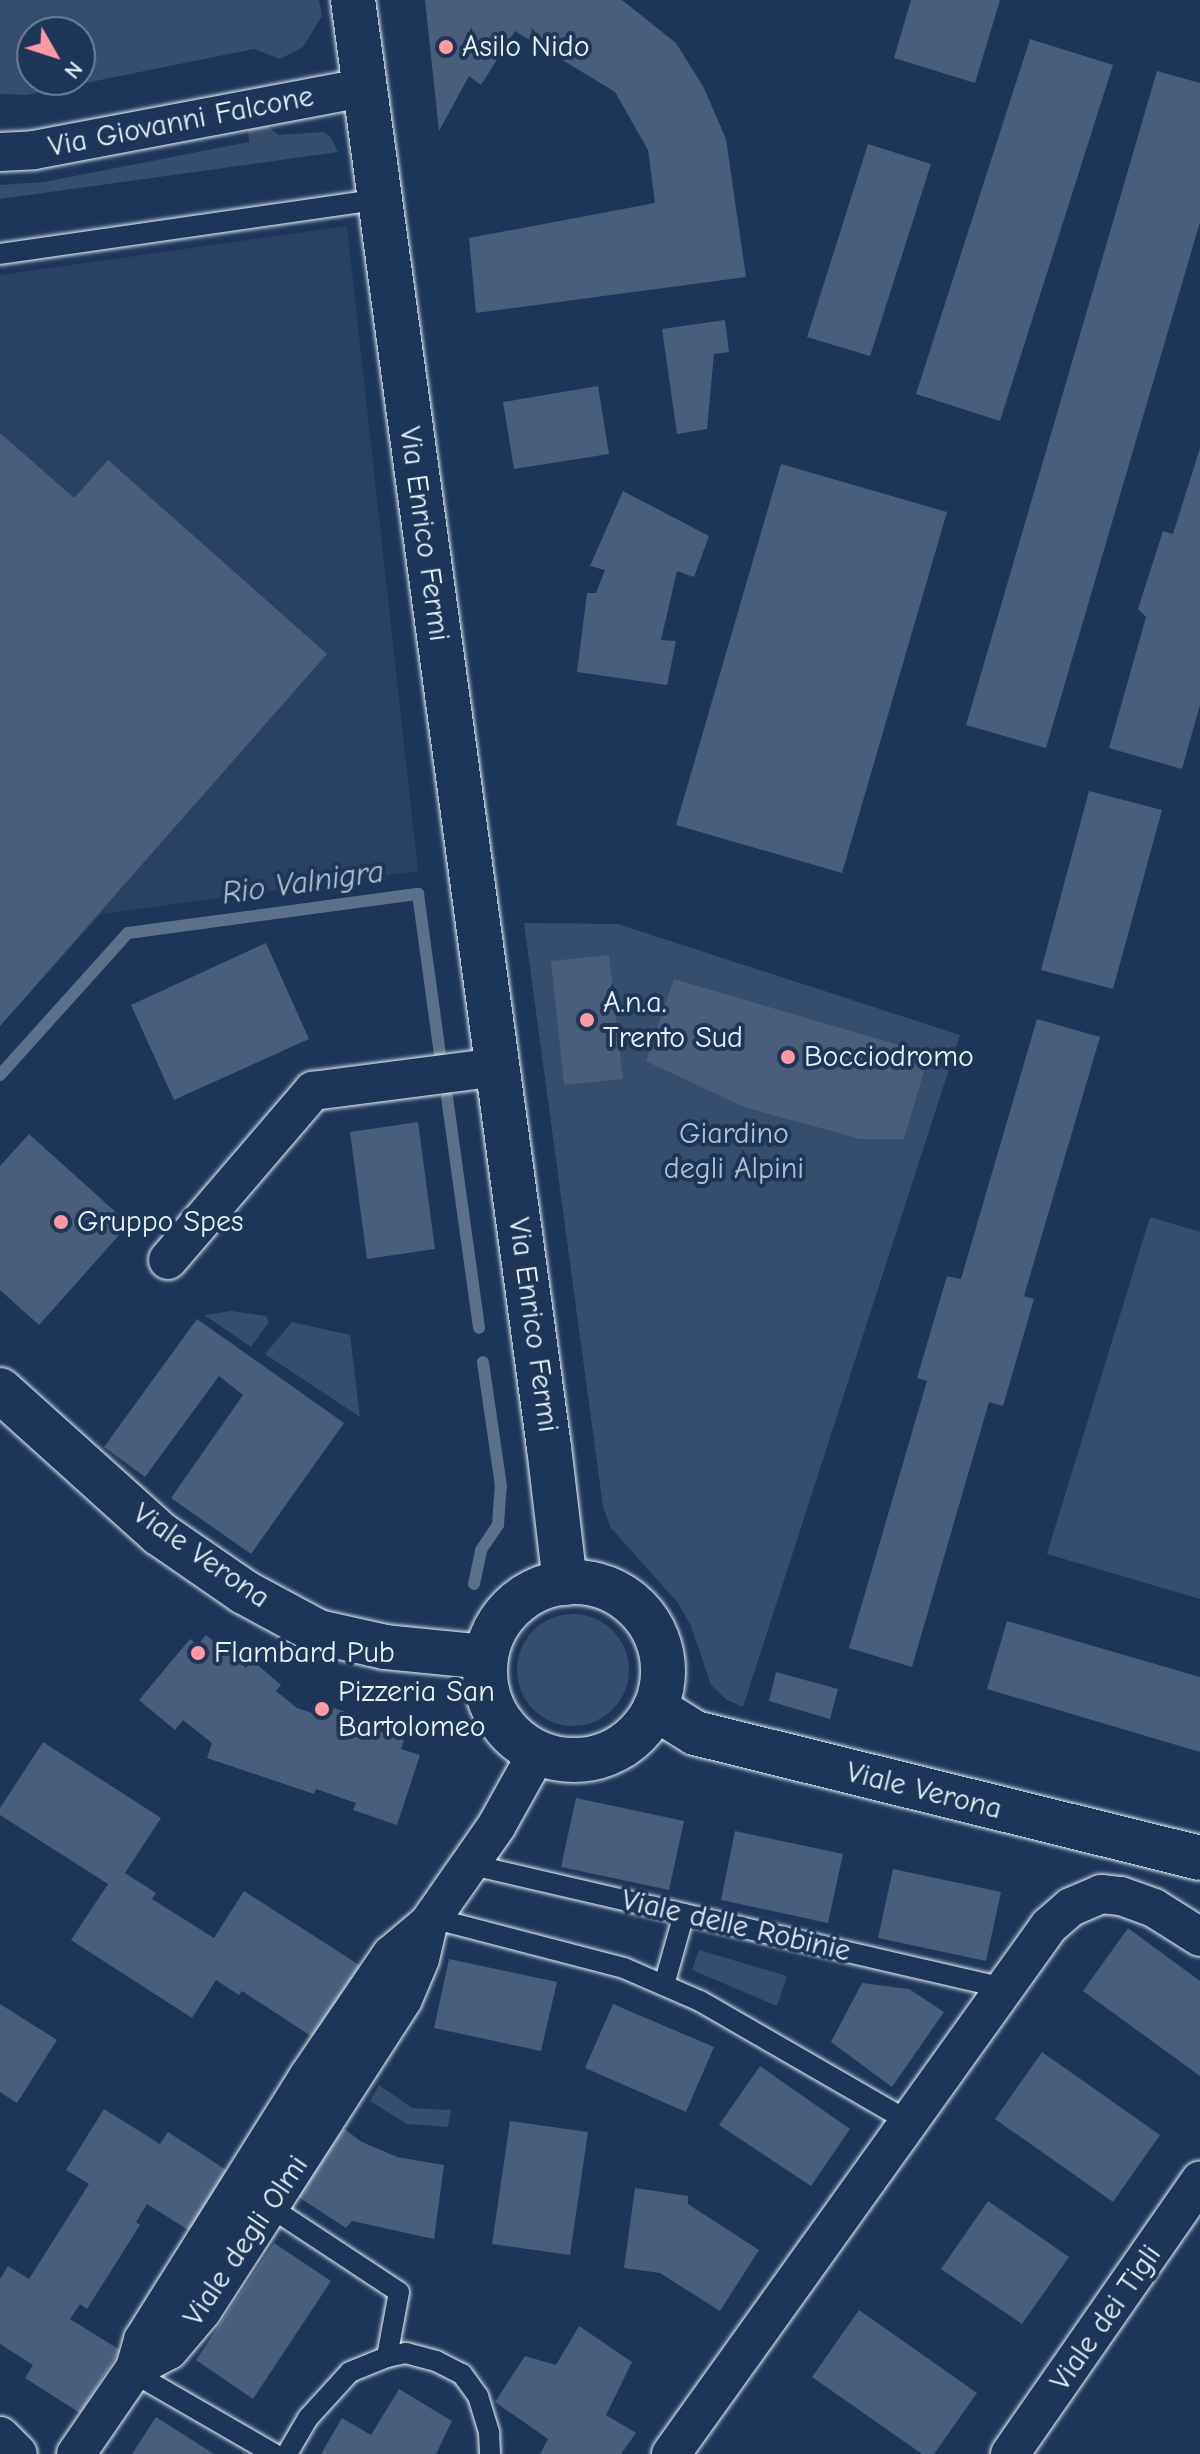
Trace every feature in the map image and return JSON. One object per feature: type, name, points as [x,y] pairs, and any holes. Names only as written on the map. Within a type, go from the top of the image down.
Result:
[{"type":"main road","name":"Via Enrico Fermi","points":[[353,0],[362,88],[565,1583]]},
{"type":"main road","name":"Viale Verona","points":[[0,1390],[160,1534],[244,1592],[318,1632],[385,1647],[486,1657]]},
{"type":"main road","points":[[565,1583],[602,1586],[624,1597],[643,1614],[656,1635],[662,1659],[662,1685],[655,1708],[640,1732],[592,1759],[564,1760],[537,1753],[517,1741],[490,1703],[485,1681],[486,1657],[492,1636],[515,1603],[542,1588],[565,1583]]},
{"type":"main road","name":"Viale Verona","points":[[655,1708],[695,1733],[1200,1858]]},
{"type":"street","name":"Via Giovanni Falcone","points":[[0,152],[34,150],[362,88]]},
{"type":"street","points":[[168,1260],[313,1091],[497,1067]]},
{"type":"street","name":"Viale degli Olmi","points":[[76,2454],[134,2370],[143,2340],[308,2077],[391,1955],[430,1921],[497,1825],[537,1753]]},
{"type":"street","points":[[671,2454],[1049,1926],[1089,1897],[1121,1896],[1154,1908],[1200,1937]]},
{"type":"street","name":"Viale degli Olmi","points":[[134,2370],[169,2350],[202,2311],[403,1999],[420,1959],[430,1921]]},
{"type":"street","points":[[308,2077],[341,2097]]},
{"type":"street","name":"Viale dei Tigli","points":[[1010,2454],[1200,2181]]},
{"type":"street","points":[[0,2436],[18,2454]]},
{"type":"lane","points":[[0,254],[377,200]]},
{"type":"lane","name":"Viale delle Robinie","points":[[468,1864],[1004,1988]]},
{"type":"lane","points":[[664,1985],[684,1914]]},
{"type":"lane","points":[[430,1921],[624,1968],[700,2001],[908,2121]]},
{"type":"lane","points":[[270,2207],[399,2292],[387,2357]]},
{"type":"lane","points":[[287,2454],[308,2418],[350,2372],[406,2353],[436,2361],[462,2374],[478,2396],[489,2433],[490,2454]]},
{"type":"lane","points":[[134,2370],[274,2454]]},
{"type":"shaded area","points":[[347,226],[418,871],[101,914],[0,1026],[0,275]]},
{"type":"green space","points":[[0,0],[319,0],[322,16],[303,47],[280,59],[254,49],[96,81],[96,16],[16,16],[16,95],[0,94]]},
{"type":"green space","points":[[267,126],[279,135],[323,132],[330,136],[338,152],[0,199],[0,185],[44,182],[249,142],[248,130]]},
{"type":"green space","name":"Giardino degli Alpini","points":[[524,923],[618,924],[960,1035],[743,1707],[727,1700],[711,1685],[691,1626],[678,1603],[611,1528],[603,1507]]},
{"type":"green space","points":[[1150,1217],[1200,1232],[1200,1599],[1047,1554]]},
{"type":"green space","points":[[231,1311],[266,1316],[269,1322],[251,1347],[204,1315]]},
{"type":"green space","points":[[292,1322],[350,1335],[360,1417],[265,1354]]},
{"type":"green space","points":[[573,1614],[594,1619],[612,1631],[624,1649],[629,1670],[624,1691],[612,1709],[594,1721],[573,1726],[552,1721],[534,1709],[522,1691],[517,1670],[522,1649],[534,1631],[552,1619]]},
{"type":"green space","points":[[699,1950],[787,1976],[777,2006],[692,1970]]},
{"type":"green space","points":[[379,2085],[412,2108],[451,2110],[448,2127],[407,2124],[370,2101]]},
{"type":"building","points":[[425,0],[622,0],[676,43],[704,88],[726,139],[746,277],[476,313],[469,238],[655,203],[648,150],[615,92],[515,31],[481,85],[469,76],[439,131]]},
{"type":"building","points":[[911,0],[1000,0],[975,83],[894,58]]},
{"type":"building","points":[[1030,39],[1113,65],[1000,421],[916,394]]},
{"type":"building","points":[[1157,71],[1200,83],[1200,222],[1046,748],[966,725]]},
{"type":"building","points":[[868,144],[931,164],[870,356],[807,337]]},
{"type":"building","points":[[725,320],[729,352],[714,354],[707,429],[677,434],[662,329]]},
{"type":"building","points":[[598,386],[609,454],[514,469],[503,402]]},
{"type":"building","points":[[0,433],[74,498],[108,460],[327,654],[0,1026]]},
{"type":"building","points":[[1200,448],[1200,705],[1182,769],[1109,748],[1146,617],[1138,609],[1163,531],[1173,534]]},
{"type":"building","points":[[781,464],[947,512],[842,873],[676,825]]},
{"type":"building","points":[[623,491],[709,536],[694,577],[677,571],[661,640],[676,641],[667,685],[577,672],[587,593],[596,593],[605,570],[590,566]]},
{"type":"building","points":[[1089,791],[1162,810],[1113,989],[1041,970]]},
{"type":"building","points":[[266,943],[309,1039],[174,1100],[131,1005]]},
{"type":"building","name":"A.n.a. Trento Sud","points":[[609,955],[623,1079],[564,1085],[551,961]]},
{"type":"building","name":"Bocciodromo","points":[[674,979],[929,1054],[904,1139],[860,1139],[744,1107],[646,1061]]},
{"type":"building","points":[[1037,1019],[1100,1037],[1024,1296],[1034,1299],[1003,1406],[989,1402],[912,1667],[849,1648],[927,1381],[917,1378],[947,1276],[961,1279]]},
{"type":"building","points":[[418,1122],[435,1249],[367,1259],[350,1132]]},
{"type":"building","points":[[29,1134],[129,1224],[39,1325],[0,1290],[0,1166]]},
{"type":"building","points":[[197,1319],[344,1423],[251,1554],[171,1498],[243,1395],[219,1376],[145,1477],[104,1447]]},
{"type":"building","points":[[1007,1621],[1200,1677],[1200,1752],[987,1689]]},
{"type":"building","points":[[206,1635],[246,1668],[252,1660],[281,1685],[276,1691],[297,1708],[315,1714],[319,1703],[352,1714],[350,1721],[404,1740],[401,1749],[420,1755],[397,1825],[353,1810],[356,1803],[316,1789],[314,1794],[207,1758],[212,1743],[183,1720],[175,1730],[139,1700],[190,1639],[198,1645]]},
{"type":"building","points":[[776,1672],[838,1689],[830,1719],[769,1701]]},
{"type":"building","points":[[43,1742],[161,1818],[125,1873],[156,1893],[152,1899],[214,1938],[244,1891],[364,1968],[317,2040],[242,1991],[239,1995],[216,1980],[192,2018],[71,1940],[108,1884],[0,1815],[0,1808]]},
{"type":"building","points":[[576,1798],[684,1821],[669,1890],[561,1867]]},
{"type":"building","points":[[735,1831],[843,1854],[828,1923],[721,1900]]},
{"type":"building","points":[[893,1869],[1001,1892],[986,1961],[878,1938]]},
{"type":"building","points":[[1128,1928],[1200,1981],[1200,2076],[1083,1991]]},
{"type":"building","points":[[449,1959],[557,1982],[541,2051],[434,2028]]},
{"type":"building","points":[[862,1983],[909,1989],[944,2012],[892,2087],[831,2042]]},
{"type":"building","points":[[0,2004],[57,2040],[17,2103],[0,2092]]},
{"type":"building","points":[[613,2004],[714,2047],[686,2112],[585,2068]]},
{"type":"building","points":[[1042,2052],[1160,2135],[1113,2202],[995,2119]]},
{"type":"building","points":[[760,2066],[850,2129],[811,2186],[719,2125]]},
{"type":"building","points":[[104,2109],[160,2144],[168,2132],[231,2173],[193,2233],[147,2204],[136,2222],[140,2225],[87,2309],[80,2304],[70,2319],[120,2350],[80,2413],[25,2378],[33,2365],[0,2344],[0,2279],[8,2266],[29,2279],[89,2184],[66,2170]]},
{"type":"building","points":[[510,2121],[588,2132],[570,2255],[492,2244]]},
{"type":"building","points":[[344,2129],[362,2142],[397,2157],[444,2165],[434,2239],[352,2221],[346,2228],[297,2196]]},
{"type":"building","points":[[635,2188],[688,2196],[688,2204],[759,2250],[720,2311],[660,2273],[624,2268]]},
{"type":"building","points":[[988,2201],[1069,2257],[1022,2324],[941,2269]]},
{"type":"building","points":[[274,2243],[331,2281],[253,2399],[196,2360]]},
{"type":"building","points":[[859,2310],[977,2393],[934,2454],[922,2454],[812,2377]]},
{"type":"building","points":[[579,2326],[632,2362],[606,2415],[636,2433],[621,2454],[540,2454],[548,2439],[495,2402],[525,2356],[556,2365]]},
{"type":"building","points":[[399,2389],[452,2421],[436,2454],[321,2454],[342,2418],[371,2435]]},
{"type":"building","points":[[156,2417],[214,2454],[132,2454]]},
{"type":"waterway","name":"Rio Valnigra","points":[[0,1075],[128,933],[418,894],[440,1054]]},
{"type":"waterway","name":"Rio Valnigra","points":[[447,1097],[479,1328]]},
{"type":"waterway","name":"Rio Valnigra","points":[[474,1584],[481,1550],[498,1525],[501,1486],[483,1362]]},
{"type":"place","name":"Asilo Nido","points":[[446,47]]},
{"type":"place","name":"A.n.a. Trento Sud","points":[[587,1020]]},
{"type":"place","name":"Bocciodromo","points":[[788,1057]]},
{"type":"place","name":"Gruppo Spes","points":[[61,1222]]},
{"type":"place","name":"Flambard Pub","points":[[198,1653]]},
{"type":"place","name":"Pizzeria San Bartolomeo","points":[[322,1709]]}]
